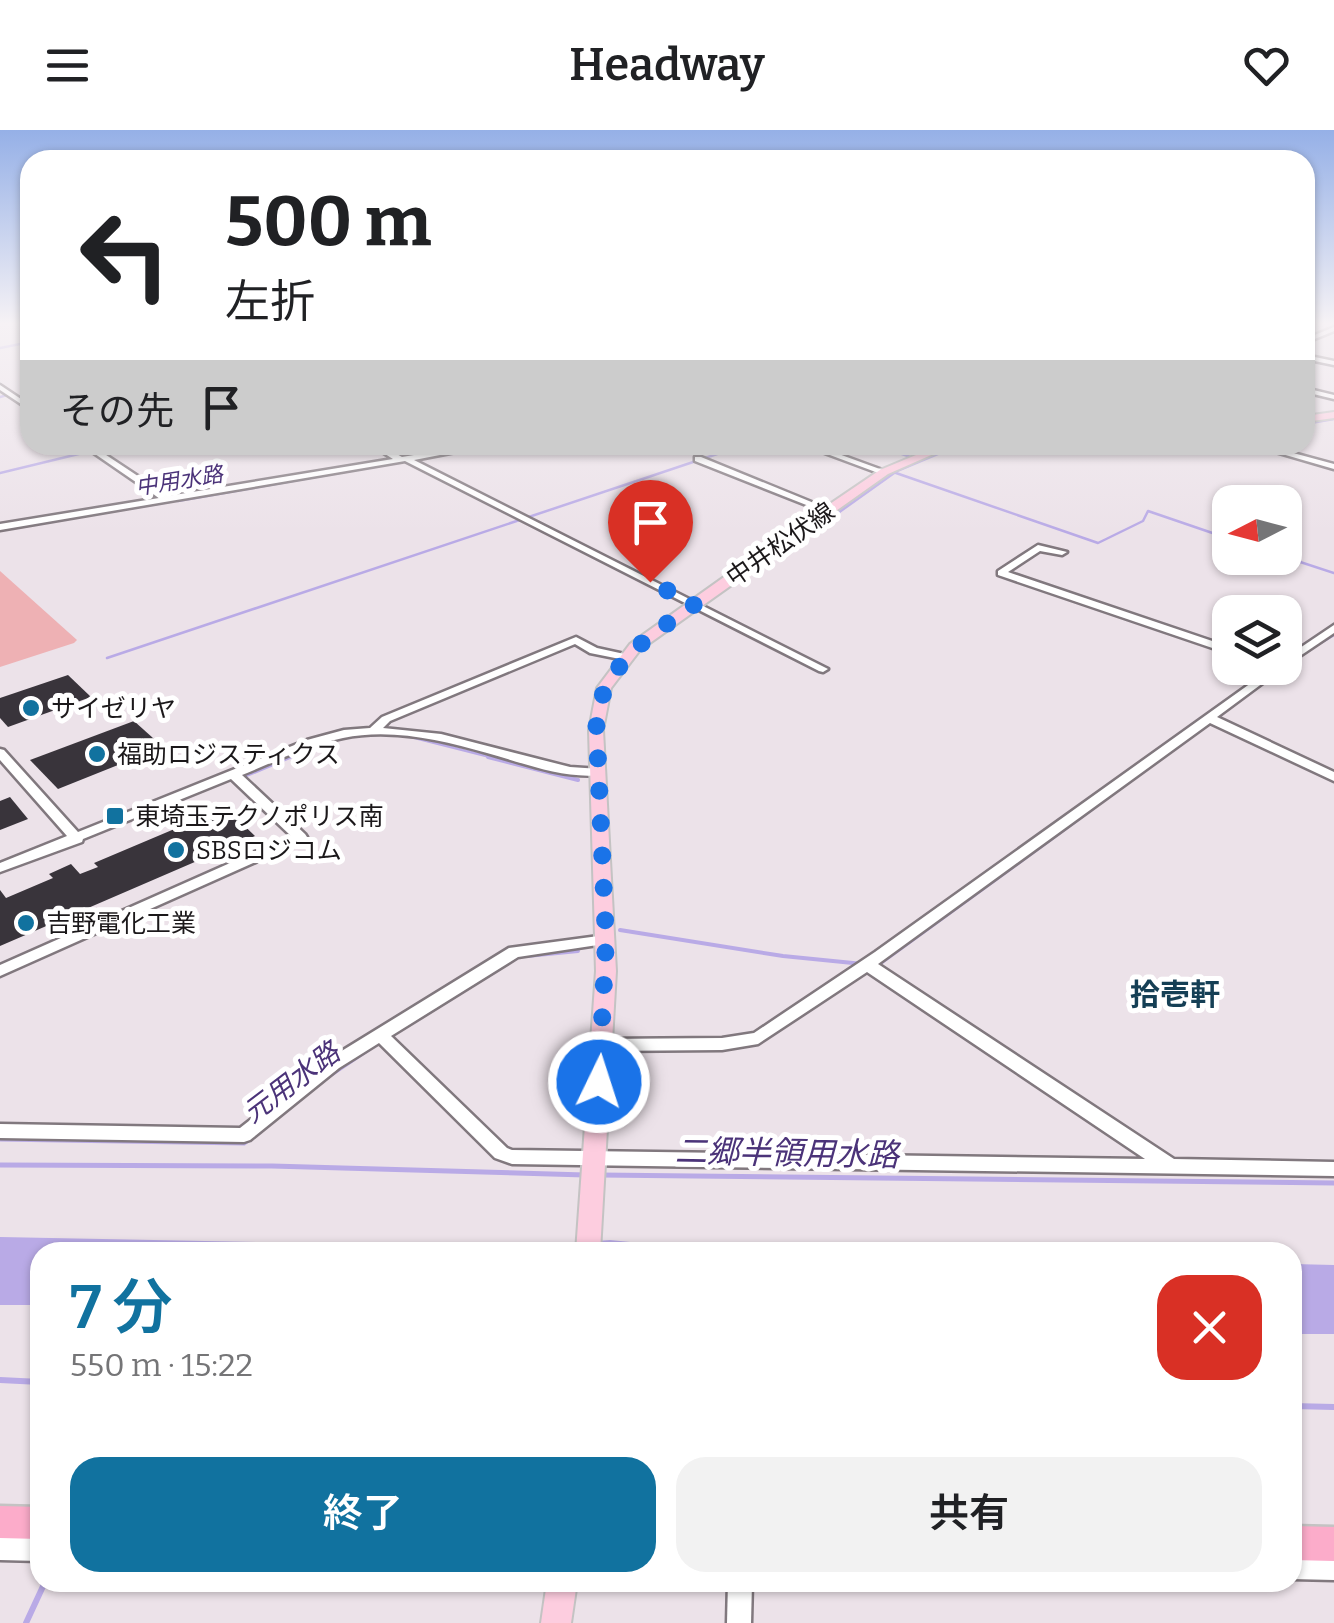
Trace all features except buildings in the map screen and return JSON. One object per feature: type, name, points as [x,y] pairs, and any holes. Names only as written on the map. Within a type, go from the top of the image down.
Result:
[{"type":"highway","points":[[0,1522],[30,1523]]},
{"type":"highway","points":[[1302,1543],[1334,1544]]},
{"type":"main road","name":"中井松伏線","points":[[589,1242],[606,940],[596,772],[600,701],[625,657],[695,604],[884,472],[925,455]]},
{"type":"main road","points":[[556,1623],[561,1592]]},
{"type":"street","points":[[101,455],[166,499]]},
{"type":"street","points":[[395,455],[823,669]]},
{"type":"street","points":[[0,527],[428,455]]},
{"type":"street","points":[[836,455],[884,472]]},
{"type":"street","points":[[1291,455],[1334,467]]},
{"type":"street","points":[[698,459],[827,510]]},
{"type":"street","points":[[1062,552],[1038,548],[1001,573],[1212,645]]},
{"type":"street","points":[[1302,651],[1334,628]]},
{"type":"street","points":[[376,728],[386,718],[576,640],[594,651],[625,657]]},
{"type":"street","points":[[602,1045],[722,1044],[758,1038],[997,878],[1255,685]]},
{"type":"street","points":[[1209,718],[1334,777]]},
{"type":"street","points":[[0,868],[326,738],[376,728],[416,732],[570,772],[596,772]]},
{"type":"street","points":[[0,752],[76,839]]},
{"type":"street","points":[[0,971],[300,837],[234,775]]},
{"type":"street","points":[[0,1132],[244,1135],[332,1064],[514,952],[606,940]]},
{"type":"street","points":[[868,965],[1172,1167]]},
{"type":"street","points":[[380,1034],[501,1154],[512,1157],[1334,1169]]},
{"type":"street","points":[[0,1548],[30,1550]]},
{"type":"street","points":[[1302,1567],[1334,1568]]},
{"type":"street","points":[[738,1622],[740,1592]]},
{"type":"shaded area","points":[[0,571],[77,640],[0,667]]},
{"type":"shaded area","points":[[0,1237],[259,1242],[30,1242],[30,1305],[0,1305]]},
{"type":"shaded area","points":[[1302,1264],[1334,1265],[1334,1334],[1302,1334]]},
{"type":"waterway","points":[[0,397],[7,395],[20,404]]},
{"type":"waterway","name":"元用水路","points":[[1315,422],[1334,419]]},
{"type":"waterway","points":[[0,473],[74,455]]},
{"type":"waterway","points":[[97,455],[125,475]]},
{"type":"waterway","name":"中用水路","points":[[412,460],[443,455]]},
{"type":"waterway","points":[[107,658],[714,455]]},
{"type":"waterway","points":[[905,455],[916,459]]},
{"type":"waterway","name":"元用水路","points":[[800,540],[897,471],[935,455]]},
{"type":"waterway","points":[[178,501],[402,462]]},
{"type":"waterway","points":[[896,473],[1098,543],[1143,521],[1148,511],[1212,533]]},
{"type":"waterway","name":"中用水路","points":[[93,509],[163,497]]},
{"type":"waterway","points":[[0,530],[169,502]]},
{"type":"waterway","points":[[1302,563],[1334,573]]},
{"type":"waterway","points":[[1302,654],[1334,635]]},
{"type":"waterway","points":[[403,735],[498,759]]},
{"type":"waterway","points":[[284,759],[325,742]]},
{"type":"waterway","points":[[242,777],[290,757]]},
{"type":"waterway","points":[[488,757],[578,780]]},
{"type":"waterway","points":[[878,965],[1092,809]]},
{"type":"waterway","points":[[620,930],[783,956],[863,964]]},
{"type":"waterway","name":"元用水路","points":[[527,956],[578,951]]},
{"type":"waterway","name":"元用水路","points":[[327,1077],[373,1046]]},
{"type":"waterway","name":"元用水路","points":[[0,1139],[244,1143],[249,1139]]},
{"type":"waterway","name":"二郷半領用水路","points":[[0,1165],[272,1166],[585,1175]]},
{"type":"waterway","name":"二郷半領用水路","points":[[600,1175],[1334,1183]]},
{"type":"waterway","points":[[0,1380],[30,1382]]},
{"type":"waterway","points":[[1302,1406],[1334,1407]]},
{"type":"waterway","points":[[26,1623],[40,1592]]},
{"type":"place","name":"サイゼリヤ","points":[[31,708]]},
{"type":"place","name":"福助ロジスティクス","points":[[97,754]]},
{"type":"place","name":"東埼玉テクノポリス南","points":[[115,816]]},
{"type":"place","name":"SBSロジコム","points":[[176,850]]},
{"type":"place","name":"吉野電化工業","points":[[26,923]]},
{"type":"district","name":"拾壱軒","points":[[1175,995]]},
{"type":"route","points":[[599,1082],[606,905],[596,716],[604,688],[625,657],[695,604],[650,582]]}]
